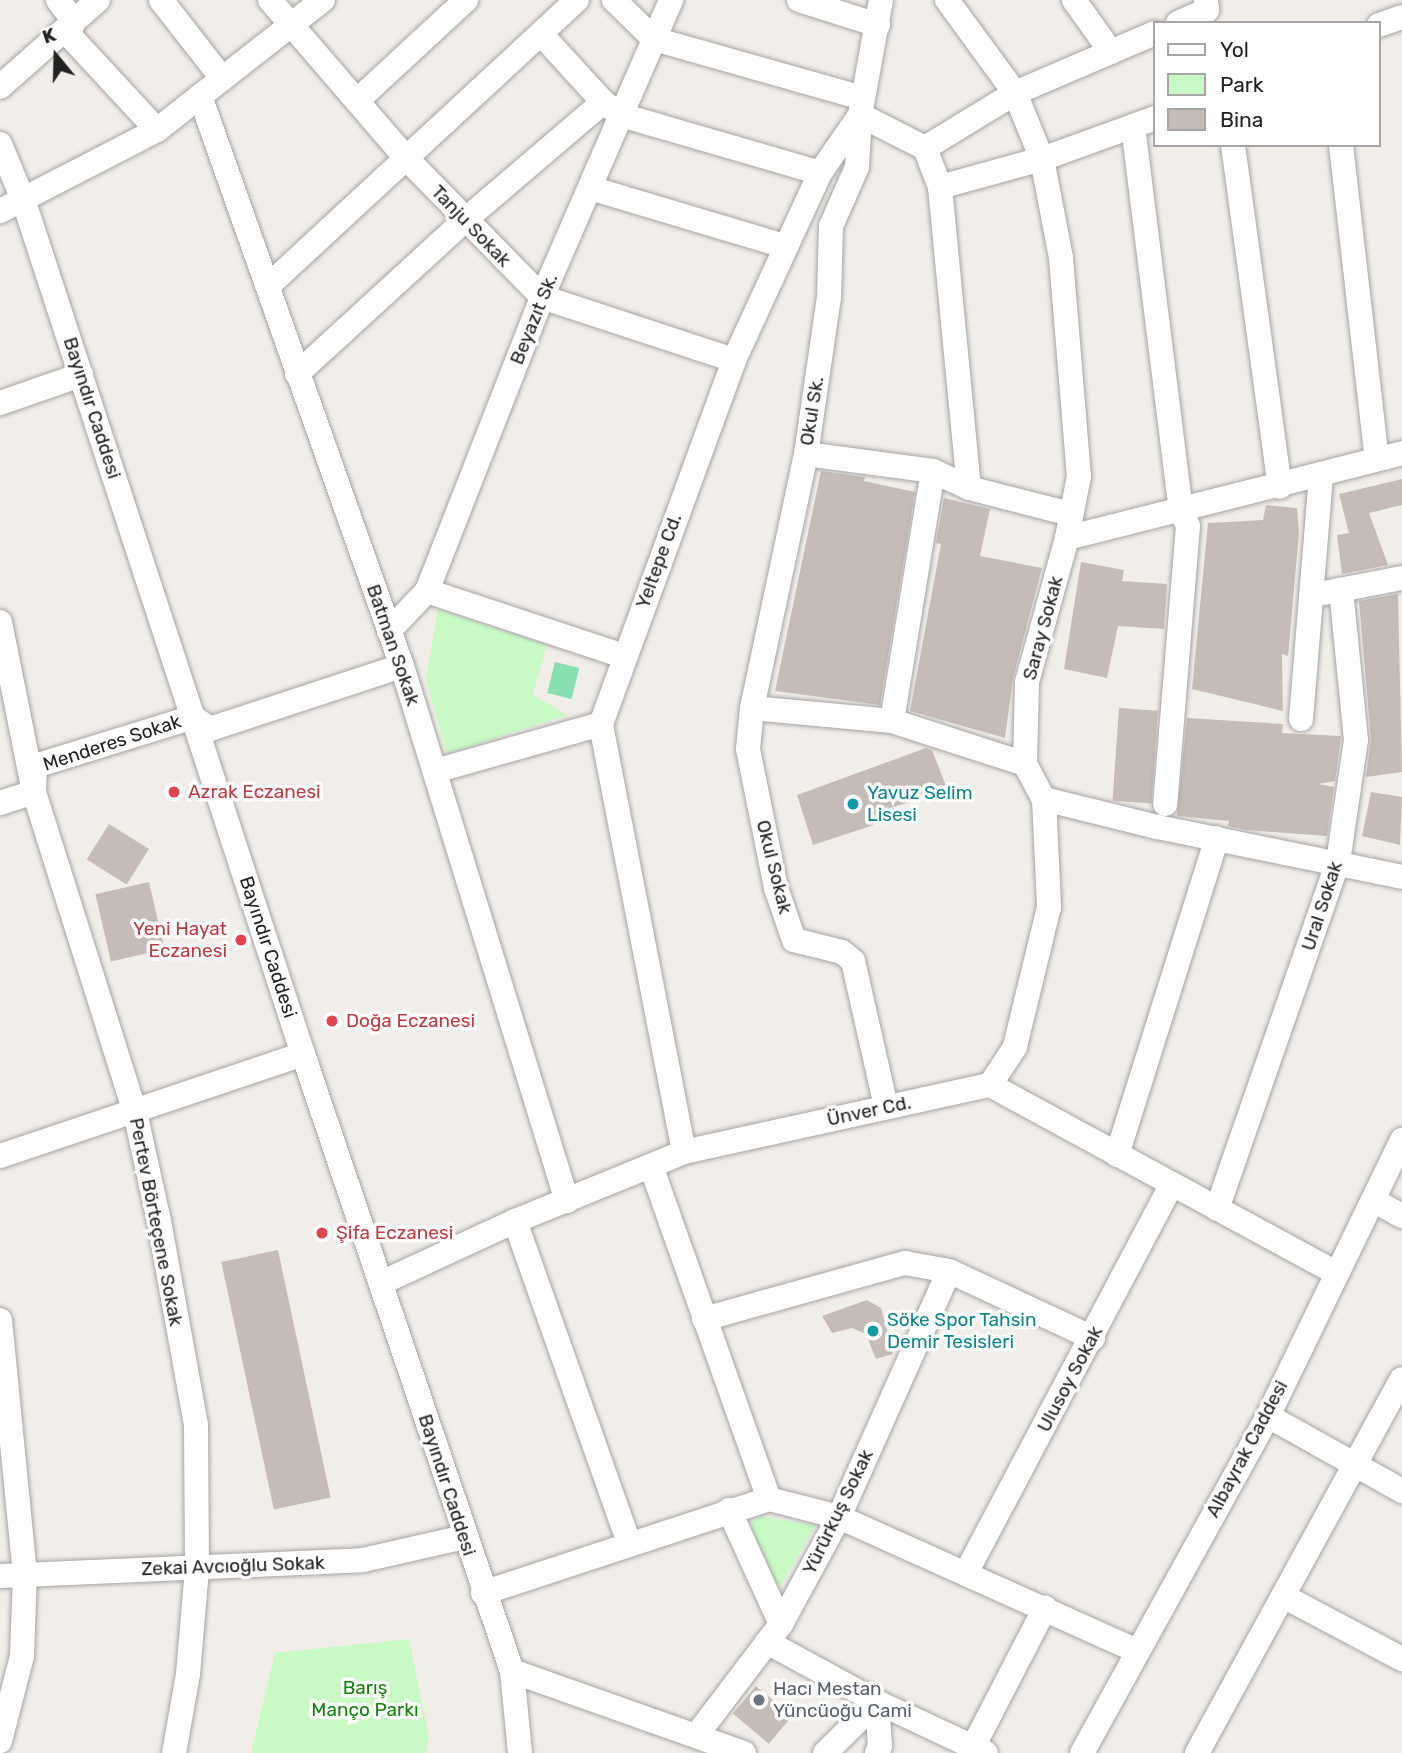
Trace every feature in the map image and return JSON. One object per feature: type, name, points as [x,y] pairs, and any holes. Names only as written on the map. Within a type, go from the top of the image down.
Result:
[{"type":"street","points":[[58,0],[74,21]]},
{"type":"street","points":[[0,87],[98,0]]},
{"type":"street","points":[[161,0],[222,78]]},
{"type":"street","name":"Tanju Sokak","points":[[270,0],[359,99],[406,158],[542,297],[734,360]]},
{"type":"street","points":[[0,211],[24,202],[157,131],[222,78],[293,28],[323,0]]},
{"type":"street","points":[[359,99],[466,0]]},
{"type":"street","points":[[268,286],[576,0]]},
{"type":"street","points":[[614,0],[654,39],[861,106],[925,148],[940,187],[969,488]]},
{"type":"street","name":"Beyazıt Sk.","points":[[389,631],[427,591],[542,297],[590,188],[612,109],[654,39],[671,0]]},
{"type":"street","points":[[799,0],[878,25]]},
{"type":"street","name":"Yeltepe Cd.","points":[[684,1152],[601,724],[734,360],[784,246],[820,173],[861,106],[881,0]]},
{"type":"street","name":"Saray Sokak","points":[[947,0],[1015,93],[1042,159],[1060,258],[1079,476],[1027,682],[1025,764],[1044,799],[1049,906],[1015,1046],[990,1085]]},
{"type":"street","points":[[1074,0],[1111,52]]},
{"type":"street","points":[[1182,21],[1207,8]]},
{"type":"street","points":[[1381,25],[1402,17]]},
{"type":"street","points":[[74,21],[69,35],[157,131]]},
{"type":"street","points":[[925,148],[1015,93],[1154,33]]},
{"type":"street","points":[[541,34],[612,109],[820,173]]},
{"type":"street","name":"Batman Sokak","points":[[200,96],[402,666],[567,1201]]},
{"type":"street","name":"Okul Sk.","points":[[752,708],[806,454],[829,297],[831,226],[857,167],[861,106]]},
{"type":"street","points":[[298,374],[465,220],[612,109]]},
{"type":"street","points":[[940,187],[1042,159],[1144,122],[1181,509],[1188,526],[1165,804]]},
{"type":"street","name":"Bayındır Caddesi","points":[[0,144],[24,202],[303,1054],[383,1282],[464,1537],[512,1671],[520,1753]]},
{"type":"street","points":[[1233,147],[1280,487]]},
{"type":"street","points":[[1340,147],[1377,459]]},
{"type":"street","points":[[590,188],[784,246]]},
{"type":"street","points":[[0,403],[80,375]]},
{"type":"street","points":[[806,454],[933,471],[969,488],[1068,526],[1181,509],[1280,487],[1402,453]]},
{"type":"street","points":[[892,721],[933,471]]},
{"type":"street","points":[[1301,719],[1321,475]]},
{"type":"street","points":[[1310,596],[1402,578]]},
{"type":"street","name":"Ural Sokak","points":[[1217,1209],[1338,862],[1356,740],[1341,590]]},
{"type":"street","points":[[427,591],[624,656]]},
{"type":"street","name":"Pertev Börteçene Sokak","points":[[0,622],[34,792],[135,1112],[159,1221],[196,1425],[197,1569],[188,1674],[174,1753]]},
{"type":"street","name":"Menderes Sokak","points":[[0,803],[34,792],[35,766],[193,717],[210,729],[402,666]]},
{"type":"street","points":[[752,708],[892,721],[1025,764]]},
{"type":"street","name":"Okul Sokak","points":[[752,708],[748,749],[776,888],[794,940],[842,953],[853,961],[886,1106]]},
{"type":"street","points":[[435,771],[601,724]]},
{"type":"street","points":[[1044,799],[1402,877]]},
{"type":"street","points":[[1117,1155],[1217,838]]},
{"type":"street","points":[[0,1156],[303,1054]]},
{"type":"street","points":[[990,1085],[1336,1273]]},
{"type":"street","name":"Ünver Cd.","points":[[383,1282],[514,1221],[684,1152],[990,1085]]},
{"type":"street","name":"Albayrak Caddesi","points":[[1082,1753],[1268,1416],[1402,1140]]},
{"type":"street","points":[[651,1166],[769,1499]]},
{"type":"street","name":"Ulusoy Sokak","points":[[967,1572],[1093,1338],[1171,1185]]},
{"type":"street","points":[[1373,1200],[1402,1216]]},
{"type":"street","points":[[514,1221],[629,1544]]},
{"type":"street","points":[[704,1320],[905,1263],[949,1270],[1093,1338]]},
{"type":"street","name":"Yürürkuş Sokak","points":[[696,1736],[774,1633],[839,1517],[949,1270]]},
{"type":"street","points":[[0,1320],[25,1573],[0,1741]]},
{"type":"street","points":[[1202,1751],[1402,1379]]},
{"type":"street","points":[[1268,1416],[1402,1491]]},
{"type":"street","points":[[483,1592],[769,1499],[839,1517],[967,1572],[1137,1651]]},
{"type":"street","points":[[729,1510],[774,1633],[877,1702],[980,1750],[1045,1608]]},
{"type":"street","name":"Zekai Avcıoğlu Sokak","points":[[0,1576],[363,1560],[464,1537]]},
{"type":"street","points":[[1283,1596],[1402,1659]]},
{"type":"street","points":[[512,1671],[744,1753]]},
{"type":"street","points":[[825,1753],[877,1702]]},
{"type":"street","points":[[877,1702],[880,1746],[877,1753]]},
{"type":"green space","points":[[438,609],[547,645],[533,695],[568,715],[447,754],[426,679]]},
{"type":"green space","points":[[555,662],[579,668],[572,699],[547,693]]},
{"type":"green space","points":[[758,1516],[816,1525],[779,1589],[750,1526]]},
{"type":"green space","name":"Barış Manço Parkı","points":[[409,1639],[429,1737],[426,1753],[251,1753],[275,1653]]},
{"type":"building","points":[[821,471],[865,477],[864,481],[915,492],[880,705],[775,691]]},
{"type":"building","points":[[1402,479],[1402,505],[1369,513],[1388,565],[1342,574],[1337,535],[1349,533],[1339,494]]},
{"type":"building","points":[[944,498],[990,509],[980,556],[1042,568],[1013,678],[1005,738],[910,711],[941,544],[936,543]]},
{"type":"building","points":[[1266,505],[1297,508],[1299,533],[1288,656],[1282,654],[1283,711],[1192,689],[1208,523],[1263,520]]},
{"type":"building","points":[[1081,562],[1124,570],[1122,581],[1167,584],[1164,629],[1118,626],[1107,678],[1064,669]]},
{"type":"building","points":[[1398,594],[1402,772],[1366,777],[1371,739],[1359,601]]},
{"type":"building","points":[[1119,708],[1158,711],[1151,803],[1113,801]]},
{"type":"building","points":[[1187,718],[1283,724],[1282,733],[1341,736],[1335,781],[1318,784],[1334,787],[1327,836],[1247,830],[1228,826],[1229,821],[1177,816]]},
{"type":"building","name":"Yavuz Selim Lisesi","points":[[926,748],[932,750],[948,791],[876,812],[880,823],[813,845],[797,795]]},
{"type":"building","points":[[1371,792],[1402,797],[1400,845],[1362,836]]},
{"type":"building","points":[[109,824],[149,849],[127,885],[87,860]]},
{"type":"building","points":[[149,882],[165,949],[111,962],[95,894]]},
{"type":"building","points":[[278,1250],[331,1497],[274,1510],[221,1262]]},
{"type":"building","name":"Söke Spor Tahsin Demir Tesisleri","points":[[867,1300],[881,1308],[893,1354],[876,1359],[866,1334],[852,1328],[832,1333],[822,1316]]},
{"type":"building","name":"Hacı Mestan Yüncüoğu Cami","points":[[756,1686],[792,1716],[769,1744],[733,1714]]},
{"type":"place","name":"Azrak Eczanesi","points":[[174,792]]},
{"type":"place","name":"Yavuz Selim Lisesi","points":[[853,804]]},
{"type":"place","name":"Yeni Hayat Eczanesi","points":[[241,940]]},
{"type":"place","name":"Doğa Eczanesi","points":[[332,1021]]},
{"type":"place","name":"Şifa Eczanesi","points":[[322,1233]]},
{"type":"place","name":"Söke Spor Tahsin Demir Tesisleri","points":[[873,1331]]},
{"type":"place","name":"Hacı Mestan Yüncüoğu Cami","points":[[759,1700]]}]
